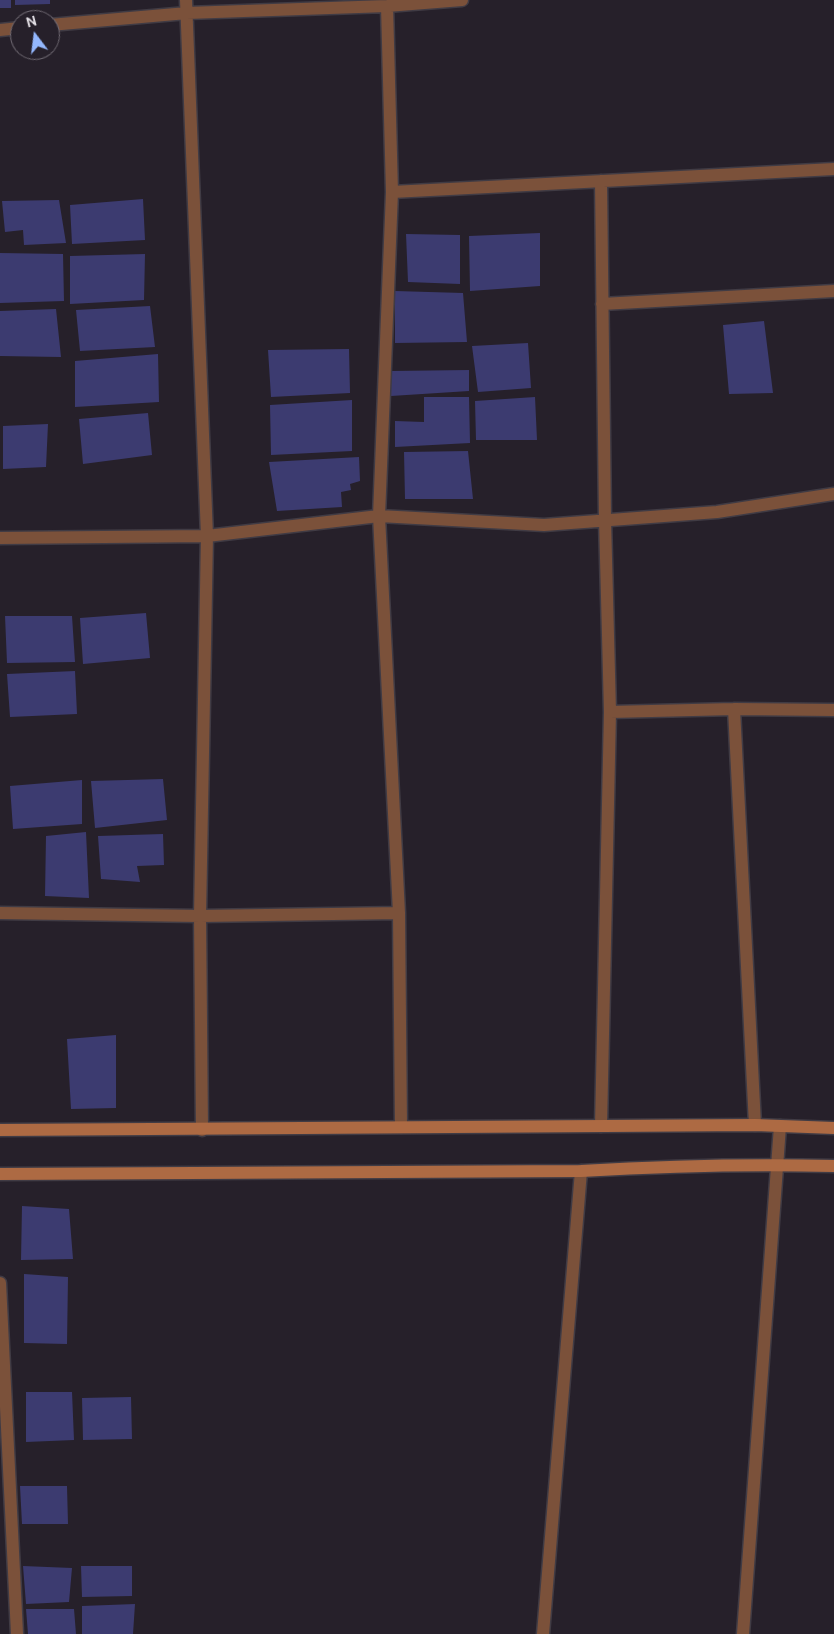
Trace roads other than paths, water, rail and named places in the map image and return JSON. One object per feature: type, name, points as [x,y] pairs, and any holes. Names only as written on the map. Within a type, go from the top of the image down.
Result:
[{"type":"street","points":[[60,24],[186,6],[387,6],[462,0]]},
{"type":"street","points":[[186,6],[207,536],[200,916],[202,1130]]},
{"type":"street","points":[[387,6],[392,192],[379,516],[399,913],[401,1127]]},
{"type":"street","points":[[392,192],[834,169]]},
{"type":"street","points":[[601,181],[604,520],[610,712],[601,1126]]},
{"type":"street","points":[[602,304],[834,291]]},
{"type":"street","points":[[0,538],[207,536],[379,516],[544,525],[717,512],[834,494]]},
{"type":"street","points":[[610,712],[734,709],[834,710]]},
{"type":"street","points":[[734,709],[755,1125]]},
{"type":"street","points":[[0,913],[200,916],[399,913]]},
{"type":"street","points":[[0,1130],[755,1125],[834,1128]]},
{"type":"street","points":[[744,1634],[780,1126]]},
{"type":"street","points":[[0,1174],[581,1171],[643,1167],[776,1164],[834,1166]]},
{"type":"street","points":[[543,1634],[581,1171]]},
{"type":"street","points":[[0,1283],[17,1634]]}]
